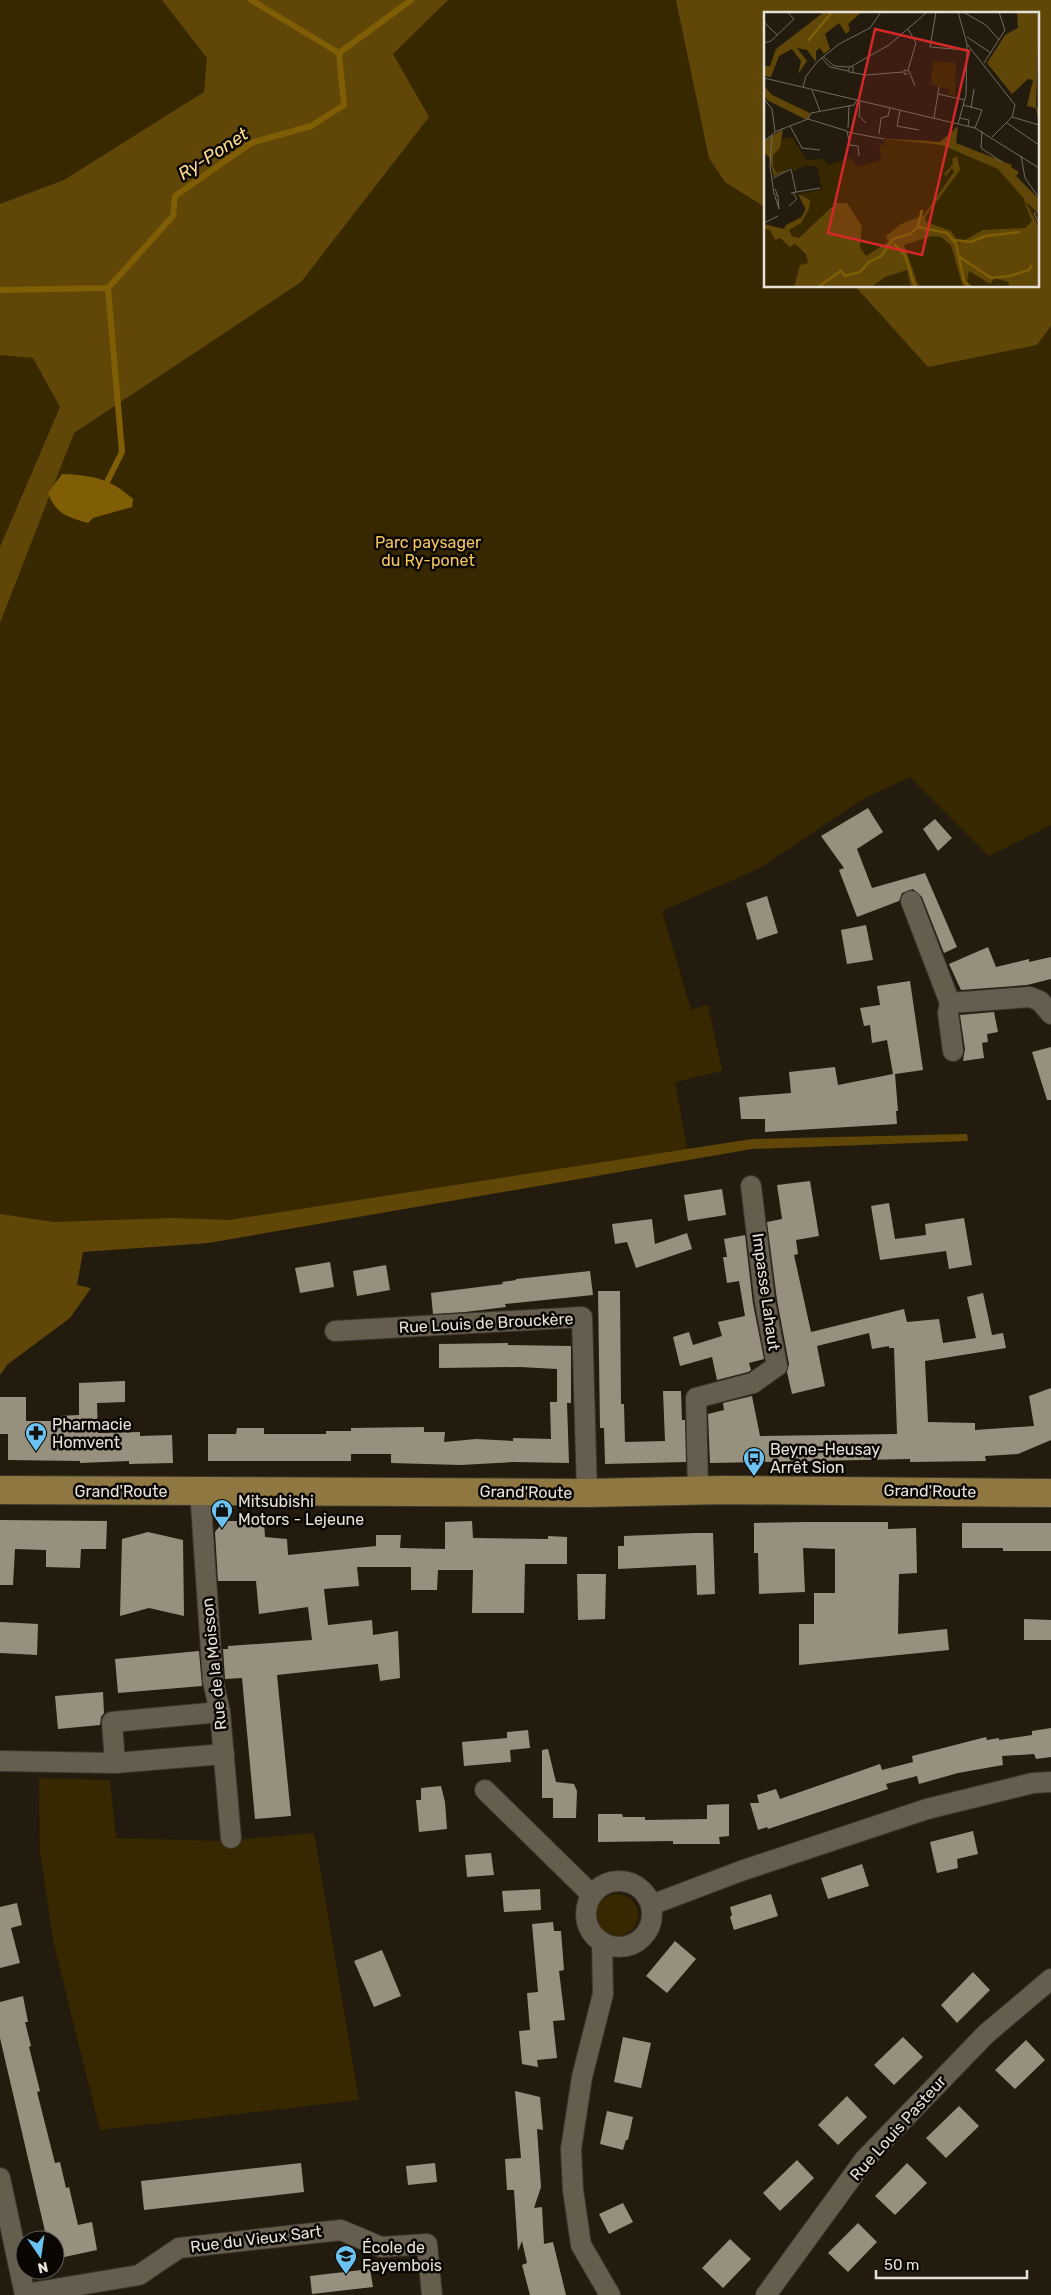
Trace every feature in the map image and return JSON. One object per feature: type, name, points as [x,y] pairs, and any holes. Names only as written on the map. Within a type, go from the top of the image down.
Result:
[{"type":"main road","name":"Grand'Route","points":[[0,1490],[587,1493],[698,1491],[1051,1492]]},
{"type":"street","points":[[912,901],[950,1003],[948,1013],[953,1051]]},
{"type":"street","points":[[950,1003],[1030,997],[1040,1001],[1051,1014]]},
{"type":"street","name":"Impasse Lahaut","points":[[698,1491],[696,1398],[753,1383],[777,1366],[765,1302],[751,1186]]},
{"type":"street","name":"Rue Louis de Brouckère","points":[[335,1331],[582,1317],[587,1493]]},
{"type":"street","name":"Rue de la Moisson","points":[[200,1490],[213,1681],[220,1712],[232,1838]]},
{"type":"street","points":[[115,1763],[112,1722],[220,1712]]},
{"type":"street","points":[[0,1761],[115,1763],[224,1754]]},
{"type":"street","points":[[651,1905],[741,1871],[927,1809],[1034,1783],[1051,1782]]},
{"type":"street","points":[[485,1790],[592,1895]]},
{"type":"street","points":[[612,1882],[624,1882],[640,1890],[651,1905],[652,1916],[649,1927],[643,1936],[634,1943],[623,1947],[612,1946],[602,1942],[592,1933],[586,1921],[586,1908],[592,1895],[601,1886],[612,1882]]},
{"type":"street","points":[[602,1942],[603,1994],[582,2077],[571,2149],[573,2190],[581,2245],[610,2295]]},
{"type":"street","name":"Rue Louis Pasteur","points":[[766,2295],[865,2159],[986,2034],[1051,1979]]},
{"type":"street","points":[[0,2178],[25,2294]]},
{"type":"street","name":"Rue du Vieux Sart","points":[[25,2294],[139,2275],[179,2248],[341,2230],[380,2247],[427,2244],[432,2295]]},
{"type":"green space","name":"Parc paysager du Ry-ponet","points":[[0,0],[1051,0],[1051,825],[989,856],[910,777],[861,800],[760,868],[662,911],[691,1010],[708,1005],[722,1071],[675,1082],[687,1149],[501,1191],[208,1243],[0,1256]]},
{"type":"green space","points":[[39,1778],[110,1780],[116,1838],[221,1841],[314,1833],[359,2100],[100,2130],[53,1940],[40,1850]]},
{"type":"green space","points":[[613,1894],[621,1894],[632,1900],[638,1915],[632,1930],[621,1936],[613,1936],[602,1930],[596,1919],[596,1911],[602,1900]]},
{"type":"shaded area","points":[[162,0],[448,0],[393,54],[429,117],[301,282],[74,433],[0,623],[0,547],[60,407],[33,358],[0,355],[0,204],[64,180],[204,92],[207,58]]},
{"type":"shaded area","points":[[676,0],[1051,0],[1051,326],[1037,345],[928,367],[857,288],[1038,288],[1038,12],[764,12],[764,206],[725,182],[709,158]]},
{"type":"shaded area","points":[[62,474],[92,477],[109,483],[133,499],[132,507],[93,518],[88,523],[63,514],[55,506],[48,493]]},
{"type":"shaded area","points":[[967,1134],[968,1141],[752,1149],[208,1243],[83,1252],[77,1285],[91,1288],[70,1318],[8,1364],[0,1375],[0,1214],[54,1222],[173,1218],[229,1220],[752,1139]]},
{"type":"building","points":[[868,808],[883,832],[857,849],[872,888],[925,873],[957,947],[944,953],[922,897],[913,889],[902,893],[899,901],[857,917],[839,870],[844,868],[821,836]]},
{"type":"building","points":[[935,819],[952,838],[938,851],[923,829]]},
{"type":"building","points":[[767,896],[778,933],[757,940],[746,903]]},
{"type":"building","points":[[866,925],[873,960],[847,964],[841,930]]},
{"type":"building","points":[[988,947],[996,967],[1029,959],[1029,962],[1051,957],[1051,979],[1027,985],[961,990],[949,964]]},
{"type":"building","points":[[910,981],[923,1070],[895,1074],[898,1111],[896,1111],[897,1124],[765,1132],[765,1119],[741,1119],[739,1097],[791,1093],[789,1072],[835,1067],[838,1085],[893,1074],[887,1040],[872,1043],[870,1025],[864,1026],[860,1008],[880,1005],[877,986]]},
{"type":"building","points":[[994,1012],[998,1032],[987,1034],[988,1042],[982,1043],[984,1058],[963,1061],[965,1049],[960,1015]]},
{"type":"building","points":[[1051,1047],[1051,1100],[1047,1100],[1032,1052]]},
{"type":"building","points":[[810,1181],[819,1236],[796,1240],[798,1254],[794,1255],[811,1332],[904,1309],[907,1322],[939,1319],[943,1343],[976,1338],[967,1297],[983,1293],[992,1335],[1003,1333],[1006,1348],[925,1361],[928,1422],[975,1423],[975,1430],[1034,1426],[1029,1396],[1051,1388],[1051,1440],[1018,1454],[985,1456],[986,1461],[910,1462],[910,1459],[710,1463],[708,1414],[724,1410],[723,1403],[752,1396],[760,1436],[897,1434],[894,1348],[889,1348],[889,1346],[872,1349],[869,1333],[817,1346],[825,1386],[792,1394],[787,1372],[789,1364],[777,1300],[767,1222],[782,1219],[777,1185]]},
{"type":"building","points":[[722,1189],[726,1215],[688,1221],[684,1195]]},
{"type":"building","points":[[889,1203],[895,1239],[926,1235],[925,1224],[964,1218],[972,1265],[949,1269],[946,1251],[880,1260],[871,1206]]},
{"type":"building","points":[[652,1219],[655,1244],[687,1233],[692,1249],[636,1268],[627,1242],[615,1244],[612,1224]]},
{"type":"building","points":[[745,1235],[753,1304],[764,1359],[749,1363],[751,1370],[748,1372],[717,1380],[712,1357],[680,1366],[673,1337],[689,1332],[693,1345],[722,1336],[718,1322],[745,1316],[739,1281],[727,1283],[723,1257],[727,1257],[724,1239]]},
{"type":"building","points":[[330,1262],[334,1287],[300,1293],[295,1268]]},
{"type":"building","points":[[386,1265],[390,1290],[357,1296],[353,1271]]},
{"type":"building","points":[[590,1271],[593,1295],[505,1304],[506,1307],[465,1312],[433,1314],[431,1293],[503,1284],[502,1282],[516,1279]]},
{"type":"building","points":[[598,1291],[620,1291],[621,1404],[624,1404],[625,1442],[665,1441],[663,1391],[681,1391],[682,1420],[685,1420],[686,1462],[605,1464],[604,1428],[600,1428]]},
{"type":"building","points":[[508,1343],[508,1345],[571,1346],[571,1403],[567,1403],[569,1463],[514,1462],[461,1465],[391,1463],[391,1454],[351,1454],[351,1461],[208,1461],[208,1434],[236,1434],[237,1428],[264,1428],[264,1434],[326,1434],[326,1431],[351,1431],[351,1428],[424,1427],[424,1432],[445,1432],[444,1442],[476,1439],[513,1441],[513,1438],[551,1439],[550,1402],[557,1402],[557,1369],[520,1367],[439,1368],[439,1344]]},
{"type":"building","points":[[125,1381],[125,1402],[97,1403],[98,1433],[140,1432],[140,1436],[172,1435],[173,1463],[129,1464],[129,1461],[80,1463],[80,1461],[8,1460],[8,1434],[0,1434],[0,1397],[26,1397],[26,1421],[58,1421],[58,1416],[79,1415],[79,1383]]},
{"type":"building","points":[[0,1520],[107,1521],[106,1549],[81,1549],[80,1568],[46,1567],[46,1550],[15,1549],[13,1585],[0,1585]]},
{"type":"building","points":[[224,1521],[264,1521],[265,1537],[287,1539],[288,1555],[376,1546],[376,1535],[401,1535],[400,1548],[445,1549],[445,1522],[472,1521],[473,1538],[548,1539],[548,1536],[567,1537],[567,1564],[525,1564],[524,1613],[472,1613],[473,1570],[438,1570],[437,1590],[411,1590],[411,1567],[357,1567],[359,1586],[324,1589],[328,1625],[372,1620],[373,1635],[398,1631],[400,1678],[380,1681],[378,1664],[277,1675],[291,1816],[255,1819],[242,1678],[225,1679],[223,1649],[228,1649],[228,1646],[312,1640],[308,1607],[259,1614],[256,1581],[218,1581],[215,1532]]},
{"type":"building","points":[[888,1522],[888,1529],[916,1528],[917,1573],[899,1574],[898,1634],[947,1629],[949,1650],[799,1665],[799,1624],[814,1624],[814,1593],[835,1593],[835,1549],[803,1548],[805,1592],[759,1594],[758,1553],[754,1553],[754,1523]]},
{"type":"building","points":[[962,1523],[1051,1523],[1051,1551],[1003,1551],[1003,1548],[962,1548]]},
{"type":"building","points":[[148,1532],[183,1540],[184,1616],[149,1608],[120,1616],[122,1539]]},
{"type":"building","points":[[713,1533],[715,1594],[697,1595],[696,1565],[618,1569],[618,1546],[624,1546],[624,1536]]},
{"type":"building","points":[[577,1574],[606,1574],[605,1619],[578,1620]]},
{"type":"building","points":[[1024,1619],[1051,1620],[1051,1640],[1024,1640]]},
{"type":"building","points":[[0,1622],[38,1624],[37,1655],[0,1653]]},
{"type":"building","points":[[199,1651],[202,1686],[118,1693],[115,1659]]},
{"type":"building","points":[[103,1692],[104,1713],[101,1717],[100,1725],[58,1729],[55,1696]]},
{"type":"building","points":[[1051,1728],[1051,1757],[1036,1759],[1034,1754],[1002,1756],[1003,1765],[958,1773],[919,1784],[917,1776],[886,1784],[888,1789],[768,1829],[767,1827],[758,1830],[750,1803],[759,1803],[757,1795],[776,1789],[780,1799],[880,1764],[882,1770],[913,1762],[912,1756],[986,1737],[987,1740],[999,1738],[999,1740],[1032,1735],[1032,1731]]},
{"type":"building","points":[[528,1730],[530,1748],[510,1750],[511,1762],[464,1766],[462,1742],[507,1738],[507,1732]]},
{"type":"building","points":[[548,1749],[556,1782],[574,1784],[577,1791],[576,1818],[553,1818],[553,1798],[542,1798],[542,1750]]},
{"type":"building","points":[[441,1786],[445,1802],[447,1829],[419,1832],[416,1800],[421,1800],[421,1788]]},
{"type":"building","points":[[729,1804],[729,1836],[719,1837],[720,1844],[673,1844],[673,1841],[598,1842],[598,1814],[622,1814],[623,1817],[645,1817],[645,1820],[707,1819],[707,1805]]},
{"type":"building","points":[[973,1831],[978,1854],[957,1859],[958,1868],[937,1873],[930,1842]]},
{"type":"building","points":[[491,1853],[494,1875],[467,1877],[465,1855]]},
{"type":"building","points":[[862,1864],[869,1886],[828,1899],[821,1878]]},
{"type":"building","points":[[540,1889],[541,1910],[504,1912],[502,1891]]},
{"type":"building","points":[[771,1894],[778,1916],[734,1930],[730,1917],[732,1915],[730,1907]]},
{"type":"building","points":[[17,1903],[22,1925],[11,1928],[20,1963],[0,1968],[0,1907]]},
{"type":"building","points":[[553,1922],[554,1931],[561,1931],[564,1970],[559,1971],[565,2020],[553,2021],[557,2058],[537,2060],[538,2067],[522,2064],[519,2031],[530,2030],[527,1993],[538,1992],[532,1924]]},
{"type":"building","points":[[675,1941],[696,1959],[667,1993],[646,1976]]},
{"type":"building","points":[[382,1950],[401,1996],[374,2007],[354,1961]]},
{"type":"building","points":[[973,1972],[990,1990],[957,2023],[941,2005]]},
{"type":"building","points":[[23,1996],[28,2022],[25,2022],[31,2046],[29,2047],[40,2091],[37,2092],[55,2163],[60,2162],[66,2188],[69,2187],[78,2225],[92,2222],[97,2250],[65,2257],[65,2230],[45,2230],[0,2038],[0,2002]]},
{"type":"building","points":[[623,2037],[651,2043],[641,2088],[614,2082]]},
{"type":"building","points":[[903,2037],[923,2057],[894,2085],[874,2065]]},
{"type":"building","points":[[1026,2040],[1045,2060],[1015,2089],[995,2070]]},
{"type":"building","points":[[515,2091],[540,2097],[543,2130],[537,2129],[541,2187],[534,2208],[542,2207],[544,2244],[553,2242],[566,2295],[530,2295],[522,2265],[527,2263],[522,2241],[518,2251],[514,2190],[507,2190],[505,2159],[521,2158]]},
{"type":"building","points":[[847,2096],[867,2117],[838,2145],[818,2125]]},
{"type":"building","points":[[959,2106],[979,2126],[946,2158],[926,2138]]},
{"type":"building","points":[[607,2111],[633,2117],[628,2140],[626,2140],[623,2150],[600,2144]]},
{"type":"building","points":[[797,2160],[814,2178],[780,2211],[763,2193]]},
{"type":"building","points":[[301,2163],[304,2192],[144,2210],[141,2181]]},
{"type":"building","points":[[435,2163],[437,2182],[408,2185],[406,2166]]},
{"type":"building","points":[[907,2163],[927,2183],[895,2215],[875,2196]]},
{"type":"building","points":[[623,2203],[633,2222],[609,2234],[599,2214]]},
{"type":"building","points":[[858,2223],[877,2242],[848,2272],[828,2253]]},
{"type":"building","points":[[730,2239],[751,2259],[723,2288],[702,2268]]},
{"type":"building","points":[[370,2269],[373,2287],[312,2294],[310,2276]]},
{"type":"waterway","points":[[251,0],[339,53]]},
{"type":"waterway","name":"Ry-Ponet","points":[[0,290],[108,288],[173,216],[175,196],[251,143],[311,126],[344,105],[339,53],[411,0]]},
{"type":"waterway","points":[[107,482],[122,452],[108,288]]},
{"type":"place","name":"Pharmacie Homvent","points":[[36,1452]]},
{"type":"place","name":"Beyne-Heusay Arrêt Sion","points":[[754,1477]]},
{"type":"place","name":"Mitsubishi Motors - Lejeune","points":[[222,1529]]},
{"type":"place","name":"École de Fayembois","points":[[346,2275]]}]
